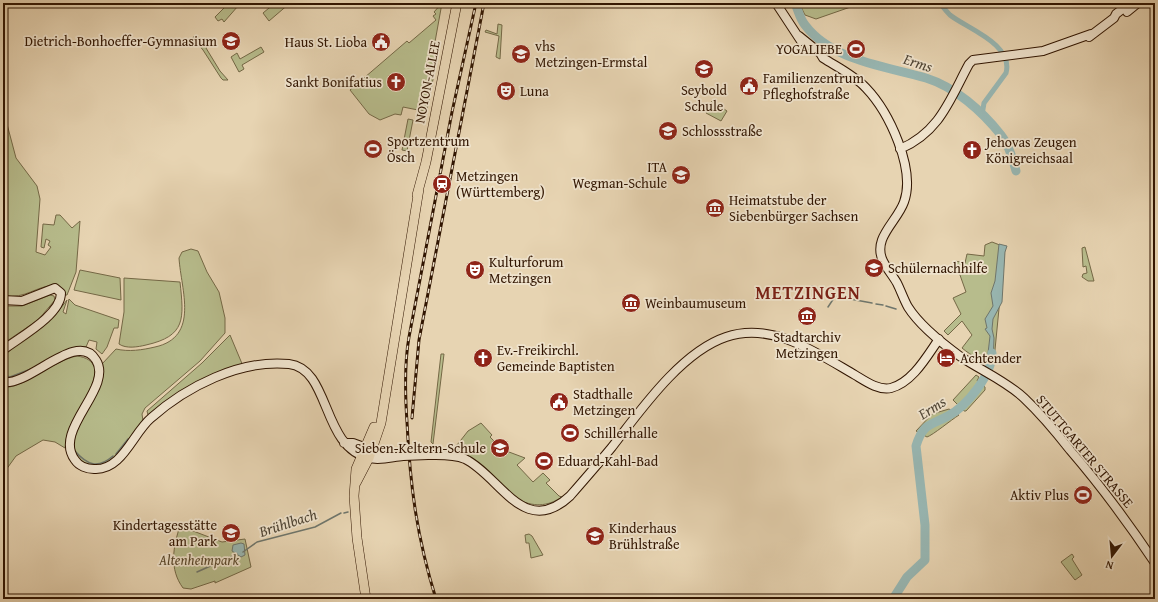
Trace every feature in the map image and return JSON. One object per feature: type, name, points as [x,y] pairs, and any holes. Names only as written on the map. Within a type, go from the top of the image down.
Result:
[{"type":"main road","name":"NOYON-ALLEE","points":[[367,453],[381,423],[412,223],[415,220],[419,189],[458,3]]},
{"type":"main road","points":[[776,3],[798,36],[820,53],[823,58],[860,82],[882,109],[900,149],[911,144],[931,129],[950,101],[969,64],[973,60],[978,58],[1004,58],[1043,52],[1091,34],[1114,18],[1119,17],[1138,3]]},
{"type":"main road","points":[[1114,18],[1116,14],[1130,3]]},
{"type":"main road","name":"STUTTGARTER STRASSE","points":[[900,149],[907,177],[907,192],[901,210],[886,231],[880,247],[883,260],[896,282],[908,308],[939,339],[960,356],[994,376],[1023,397],[1053,428],[1112,502],[1137,534],[1155,563]]},
{"type":"main road","points":[[3,300],[22,301],[55,288],[61,293],[60,301],[53,312],[3,350]]},
{"type":"main road","points":[[352,443],[377,460],[391,457],[428,455],[451,455],[463,458],[479,469],[521,506],[536,509],[548,508],[562,503],[570,496],[668,380],[692,356],[718,340],[742,332],[755,332],[776,336],[814,352],[870,384],[880,388],[890,388],[898,385],[910,377],[939,339]]},
{"type":"main road","points":[[3,382],[17,382],[70,352],[84,351],[91,354],[98,363],[99,376],[73,430],[71,438],[71,452],[79,464],[96,470],[103,468],[119,458],[147,421],[192,388],[220,374],[273,364],[295,366],[310,375],[337,434],[348,449],[367,453]]},
{"type":"main road","name":"NOYON-ALLEE","points":[[367,453],[370,436],[376,420],[383,409]]},
{"type":"main road","points":[[344,443],[352,443],[370,436]]},
{"type":"main road","points":[[366,599],[354,516],[354,496],[356,469],[367,453]]},
{"type":"green space","points":[[229,3],[244,3],[240,7],[238,6],[224,22],[222,19],[218,21],[215,17]]},
{"type":"green space","points":[[275,3],[290,3],[269,21],[263,13]]},
{"type":"green space","points":[[442,3],[433,53],[437,59],[426,115],[423,115],[423,111],[403,107],[401,115],[395,114],[380,120],[369,114],[350,90],[407,41],[409,43],[436,20],[433,16],[436,14],[434,12]]},
{"type":"green space","points":[[799,3],[862,3],[816,19],[805,15]]},
{"type":"green space","points":[[498,24],[502,25],[500,59],[496,57],[499,36],[485,32],[486,30],[497,34]]},
{"type":"green space","points":[[194,36],[196,39],[199,37],[203,43],[206,42],[208,46],[206,48],[220,71],[228,80],[223,80],[221,78],[203,50],[193,38]]},
{"type":"green space","points":[[261,47],[264,52],[242,65],[244,69],[239,72],[231,57],[237,53],[240,59]]},
{"type":"green space","name":"Schlossstraße","points":[[712,101],[727,111],[721,121],[706,113]]},
{"type":"green space","points":[[3,109],[16,158],[37,186],[40,199],[36,252],[45,255],[51,247],[48,245],[50,241],[46,239],[44,248],[41,247],[43,224],[54,225],[56,215],[60,215],[72,228],[80,221],[76,272],[67,295],[65,295],[56,285],[18,296],[3,296]]},
{"type":"green space","points":[[408,119],[413,120],[407,151],[402,150]]},
{"type":"green space","points":[[992,242],[1005,247],[994,360],[985,360],[969,354],[962,348],[972,335],[962,321],[948,335],[944,331],[961,314],[953,298],[966,292],[955,261],[965,263],[967,254],[984,256],[985,245]]},
{"type":"green space","points":[[1085,247],[1094,281],[1088,281],[1082,277],[1083,274],[1087,273],[1086,266],[1083,267],[1082,248]]},
{"type":"green space","points":[[191,249],[198,251],[207,272],[219,292],[225,318],[225,333],[200,361],[145,408],[142,414],[143,421],[114,458],[103,466],[85,465],[75,455],[73,438],[102,370],[102,364],[116,349],[136,350],[155,347],[169,342],[178,333],[183,323],[185,311],[179,258],[182,252]]},
{"type":"green space","points":[[80,270],[120,278],[121,300],[74,290]]},
{"type":"green space","points":[[124,278],[180,282],[182,316],[180,324],[169,337],[136,347],[122,346],[119,344],[124,312]]},
{"type":"green space","points":[[50,295],[54,296],[55,300],[38,320],[7,341],[3,333],[3,306],[22,306]]},
{"type":"green space","points":[[69,299],[75,305],[119,320],[118,328],[114,328],[107,347],[102,354],[96,349],[97,342],[89,340],[86,347],[76,347],[65,350],[25,373],[14,377],[3,378],[3,356],[56,314],[67,300],[63,312],[66,314]]},
{"type":"green space","points":[[230,335],[243,366],[148,415],[147,411],[202,363]]},
{"type":"green space","points":[[441,354],[444,354],[433,444],[431,442]]},
{"type":"green space","points":[[77,356],[89,360],[94,367],[94,376],[86,398],[69,429],[65,448],[55,442],[43,440],[16,456],[3,474],[3,387],[11,387],[29,380],[58,363]]},
{"type":"green space","points":[[976,375],[979,377],[977,381],[985,387],[985,390],[966,411],[964,411],[953,400]]},
{"type":"green space","points":[[949,409],[959,415],[927,437],[916,431],[932,414]]},
{"type":"green space","points":[[481,423],[492,435],[490,437],[507,454],[509,452],[525,458],[517,465],[533,482],[543,473],[550,480],[546,483],[559,496],[562,497],[551,503],[540,505],[523,502],[517,499],[471,457],[450,448],[457,445],[468,431]]},
{"type":"green space","name":"Altenheimpark","points":[[180,526],[222,542],[245,539],[251,567],[215,583],[215,581],[191,589],[183,588],[174,566],[174,550]]},
{"type":"green space","points":[[529,534],[532,536],[543,555],[531,558],[529,543],[526,543],[525,535]]},
{"type":"green space","points":[[1072,554],[1074,557],[1072,559],[1082,575],[1075,580],[1061,562]]},
{"type":"water","points":[[999,244],[1007,246],[1005,252],[1002,302],[993,319],[993,365],[987,362],[990,336],[985,329],[987,328],[985,319],[993,306],[991,293],[995,281]]},
{"type":"water","points":[[241,543],[244,544],[245,555],[241,557],[232,551],[233,545]]},
{"type":"waterway","name":"Erms","points":[[795,3],[800,17],[805,25],[816,37],[830,47],[861,60],[937,82],[967,101],[994,126],[1004,139],[1016,171]]},
{"type":"waterway","points":[[940,3],[950,15],[977,31],[996,45],[1003,54],[1007,63],[1006,73],[984,103],[982,115]]},
{"type":"waterway","points":[[812,286],[836,297]]},
{"type":"waterway","points":[[828,307],[834,298]]},
{"type":"waterway","points":[[840,298],[847,299]]},
{"type":"waterway","points":[[850,299],[872,303]]},
{"type":"waterway","points":[[876,304],[883,305]]},
{"type":"waterway","points":[[886,306],[896,309]]},
{"type":"waterway","name":"Erms","points":[[893,599],[907,577],[925,560],[925,525],[916,446],[921,433],[928,426],[948,416],[963,405],[983,380],[988,371],[992,353]]},
{"type":"waterway","points":[[3,375],[10,377],[31,369]]},
{"type":"waterway","points":[[116,454],[128,439]]},
{"type":"waterway","points":[[75,451],[84,460],[93,464],[102,463],[113,456]]},
{"type":"waterway","name":"Brühlbach","points":[[344,513],[348,512]]},
{"type":"waterway","name":"Brühlbach","points":[[243,552],[257,542],[315,527],[341,513]]},
{"type":"waterway","name":"Brühlbach","points":[[197,572],[237,554]]},
{"type":"railway","points":[[436,599],[429,577],[419,533],[412,490],[408,445],[405,379],[406,358],[452,112],[476,3]]},
{"type":"railway","points":[[412,418],[419,340],[484,3]]},
{"type":"place","name":"Dietrich-Bonhoeffer-Gymnasium","points":[[231,41]]},
{"type":"place","name":"Haus St. Lioba","points":[[381,42]]},
{"type":"place","name":"YOGALIEBE","points":[[856,49]]},
{"type":"place","name":"vhs Metzingen-Ermstal","points":[[521,54]]},
{"type":"place","name":"Seybold Schule","points":[[704,69]]},
{"type":"place","name":"Sankt Bonifatius","points":[[396,82]]},
{"type":"place","name":"Familienzentrum Pfleghofstraße","points":[[749,86]]},
{"type":"place","name":"Luna","points":[[506,91]]},
{"type":"place","name":"Schlossstraße","points":[[668,131]]},
{"type":"place","name":"Sportzentrum Ösch","points":[[373,149]]},
{"type":"place","name":"Jehovas Zeugen Königreichsaal","points":[[972,150]]},
{"type":"place","name":"ITA Wegman-Schule","points":[[681,175]]},
{"type":"place","name":"Metzingen (Württemberg)","points":[[442,184]]},
{"type":"place","name":"Heimatstube der Siebenbürger Sachsen","points":[[715,208]]},
{"type":"place","name":"Schülernachhilfe","points":[[874,268]]},
{"type":"place","name":"Kulturforum Metzingen","points":[[475,270]]},
{"type":"place","name":"Weinbaumuseum","points":[[631,303]]},
{"type":"place","name":"Stadtarchiv Metzingen","points":[[807,316]]},
{"type":"place","name":"Ev.-Freikirchl. Gemeinde Baptisten","points":[[483,358]]},
{"type":"place","name":"Achtender","points":[[946,358]]},
{"type":"place","name":"Stadthalle Metzingen","points":[[559,402]]},
{"type":"place","name":"Schillerhalle","points":[[570,433]]},
{"type":"place","name":"Sieben-Keltern-Schule","points":[[500,448]]},
{"type":"place","name":"Eduard-Kahl-Bad","points":[[544,461]]},
{"type":"place","name":"Aktiv Plus","points":[[1083,495]]},
{"type":"place","name":"Kindertagesstätte am Park","points":[[231,533]]},
{"type":"place","name":"Kinderhaus Brühlstraße","points":[[595,536]]},
{"type":"district","name":"METZINGEN","points":[[808,293]]}]
